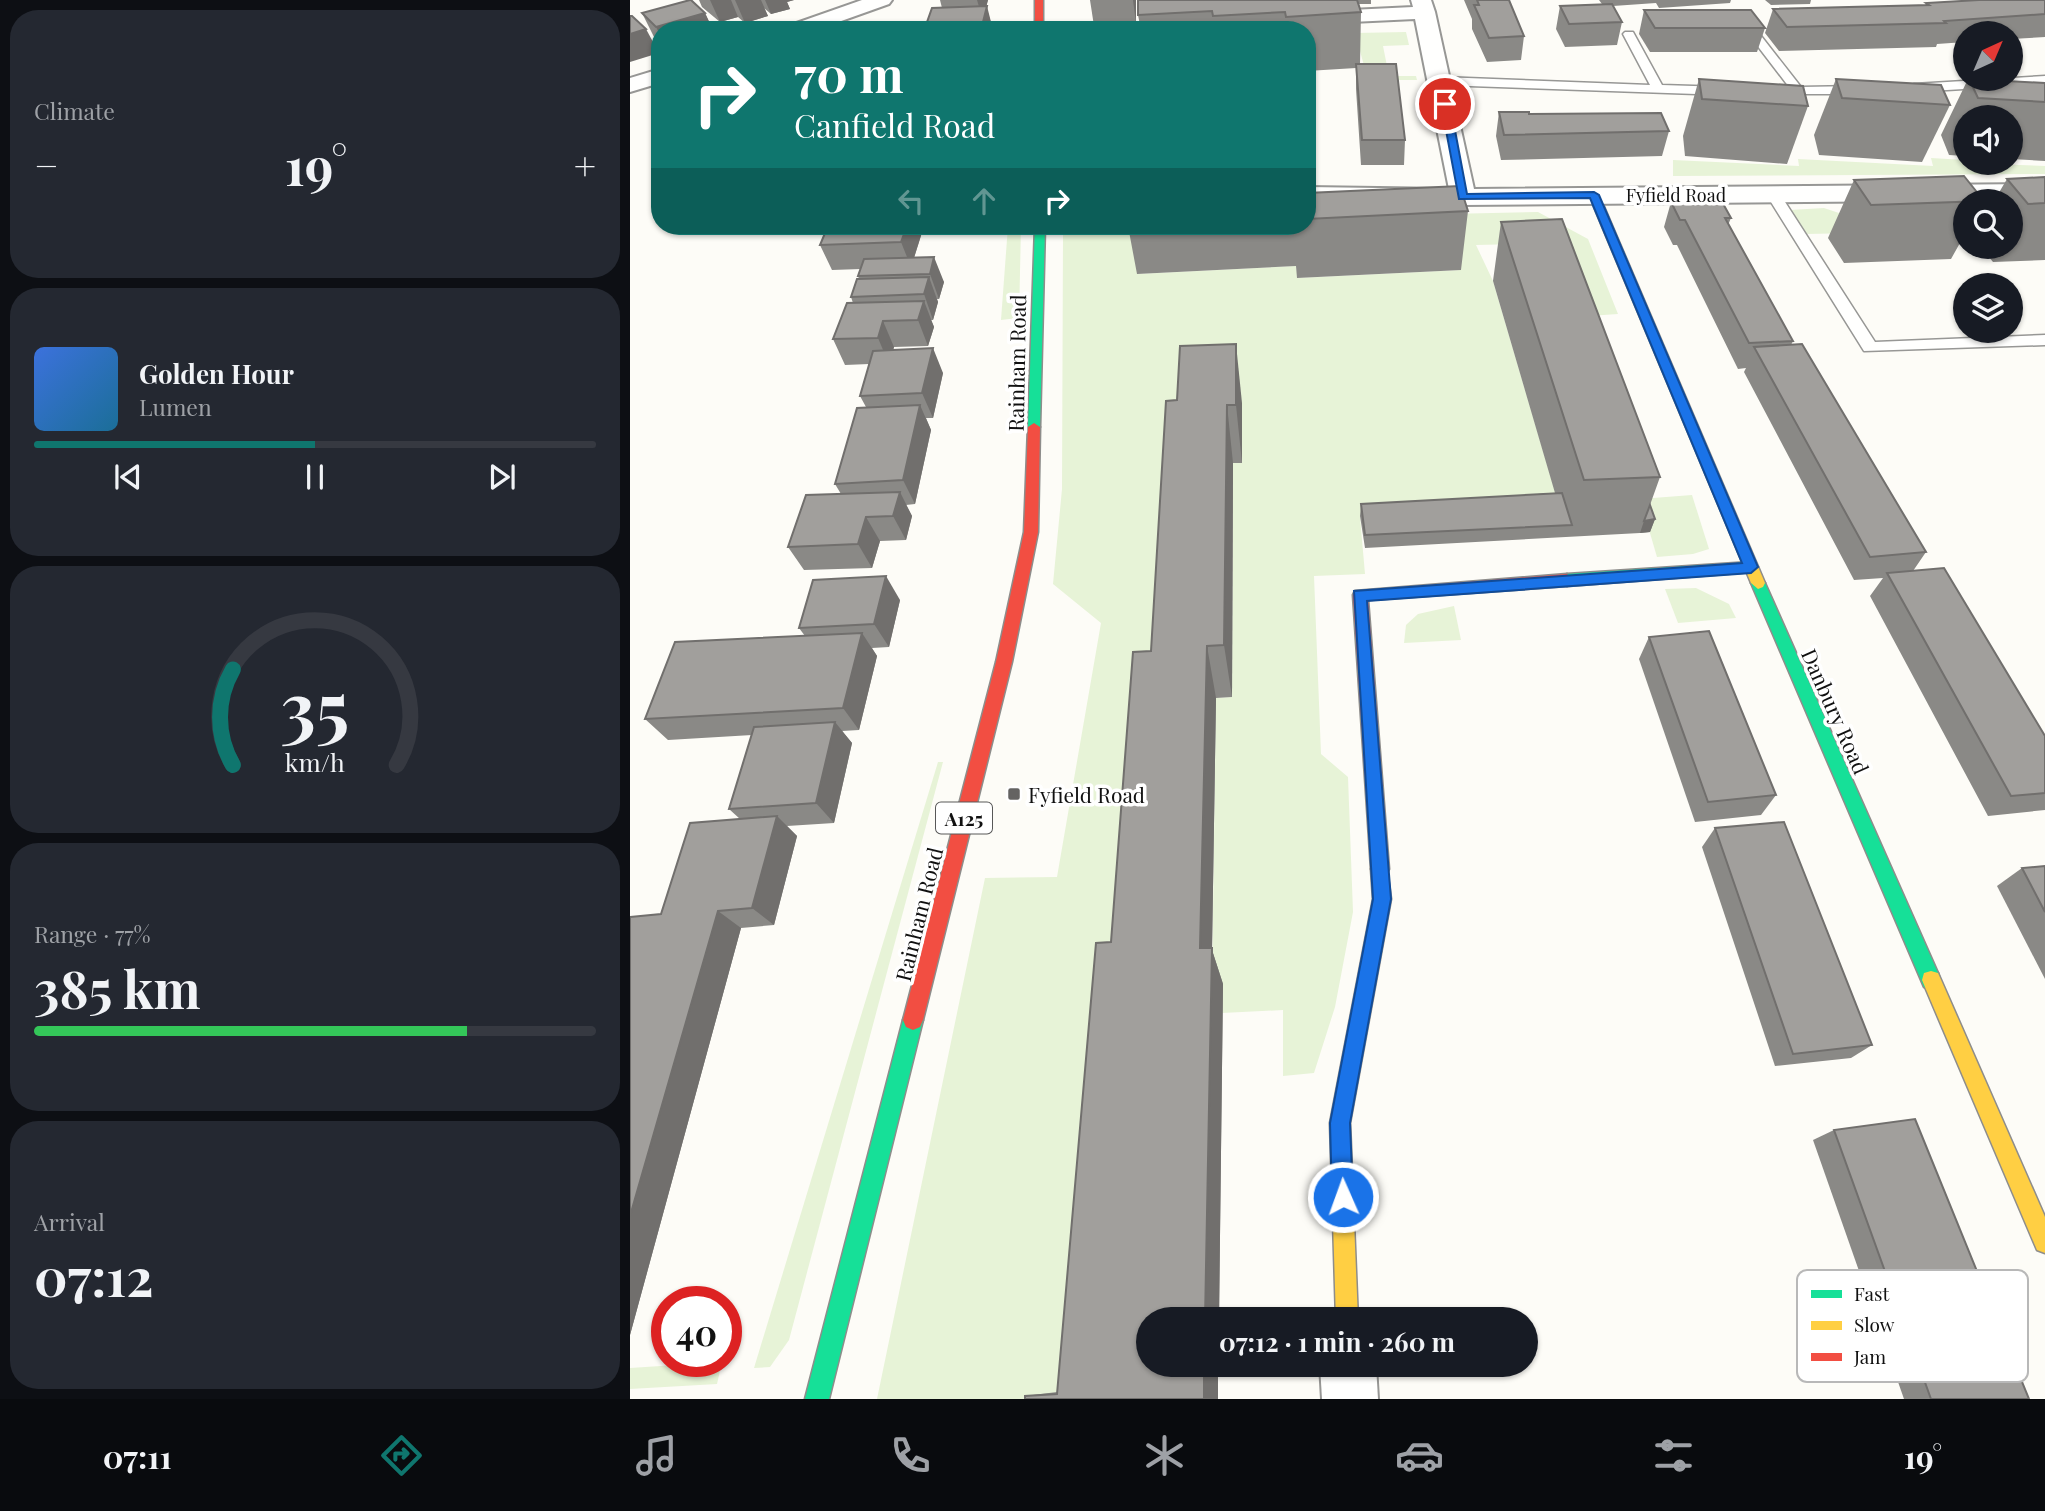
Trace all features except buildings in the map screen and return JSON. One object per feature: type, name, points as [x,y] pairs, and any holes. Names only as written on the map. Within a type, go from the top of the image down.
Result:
[{"type":"street","points":[[821,21],[882,0]]},
{"type":"street","points":[[1038,0],[1039,21]]},
{"type":"street","points":[[1292,19],[1423,6],[1441,81],[1463,197]]},
{"type":"street","points":[[630,85],[651,79]]},
{"type":"street","name":"Fyfield Road","points":[[1316,195],[1463,197],[2045,192]]},
{"type":"street","name":"Danbury Road","points":[[1594,195],[1751,567],[2045,1242]]},
{"type":"street","name":"Rainham Road","points":[[817,1399],[1004,662],[1031,532],[1040,235]]},
{"type":"street","points":[[1347,1307],[1340,1123],[1382,899],[1360,596],[1751,567]]},
{"type":"street","points":[[1349,1377],[1350,1399]]},
{"type":"lane","points":[[1629,34],[1659,90]]},
{"type":"lane","points":[[1754,34],[1799,92]]},
{"type":"lane","points":[[1907,88],[2045,80]]},
{"type":"lane","points":[[1441,81],[1743,91]]},
{"type":"lane","points":[[1771,91],[1866,90]]},
{"type":"lane","points":[[1773,194],[1870,346],[2045,340]]},
{"type":"green space","points":[[1406,32],[1409,45],[1383,46],[1389,76],[1416,76],[1417,80],[1368,80],[1355,33]]},
{"type":"green space","points":[[1931,158],[1953,159],[1953,174],[1673,176],[1673,160],[1799,166],[1798,159],[1933,166]]},
{"type":"green space","points":[[2023,165],[2045,166],[2045,174],[2023,174]]},
{"type":"green space","points":[[1824,208],[1845,215],[1953,231],[1806,234],[1790,210]]},
{"type":"green space","points":[[1538,212],[1588,239],[1618,314],[1589,316],[1520,244],[1476,245],[1493,281],[1559,505],[1360,517],[1365,574],[1314,576],[1321,754],[1348,777],[1353,912],[1335,1007],[1314,1073],[1283,1076],[1283,1010],[1222,1013],[1212,984],[1216,698],[1232,697],[1233,463],[1241,463],[1241,403],[1058,1399],[877,1399],[985,878],[1057,877],[1101,623],[1053,584],[1062,489],[1063,235],[1316,235],[1316,225],[1447,214]],"holes":[[[1297,240],[1461,270],[1298,278],[1296,266],[1138,274],[1138,248]]]},
{"type":"green space","points":[[1007,235],[1021,235],[1019,318],[1001,320]]},
{"type":"green space","points":[[1692,495],[1709,549],[1693,554],[1657,557],[1640,499]]},
{"type":"green space","points":[[1696,588],[1729,604],[1736,618],[1678,623],[1665,589]]},
{"type":"green space","points":[[1454,606],[1461,640],[1404,643],[1406,625],[1418,614]]},
{"type":"green space","points":[[938,762],[943,762],[789,1340],[770,1367],[754,1368]]},
{"type":"green space","points":[[651,1367],[651,1377],[719,1377],[717,1384],[630,1389],[630,1368]]},
{"type":"traffic: fast","points":[[1034,427],[1040,235]]},
{"type":"traffic: fast","points":[[1567,580],[1751,567]]},
{"type":"traffic: fast","points":[[1758,583],[1931,980]]},
{"type":"traffic: fast","points":[[817,1399],[913,1020]]},
{"type":"traffic: slow","points":[[1594,195],[1758,583]]},
{"type":"traffic: slow","points":[[1347,1307],[1340,1123],[1382,899],[1380,869]]},
{"type":"traffic: slow","points":[[1931,980],[2045,1242]]},
{"type":"traffic: jam","points":[[1039,0],[1039,21]]},
{"type":"traffic: jam","points":[[913,1020],[1004,662],[1031,532],[1034,427]]},
{"type":"traffic: jam","points":[[1380,869],[1360,595],[1567,580]]},
{"type":"place","name":"Fyfield Road","points":[[1014,794]]},
{"type":"route","points":[[1343,1197],[1340,1123],[1382,899],[1360,596],[1751,567],[1594,195],[1463,197],[1445,104]]}]
